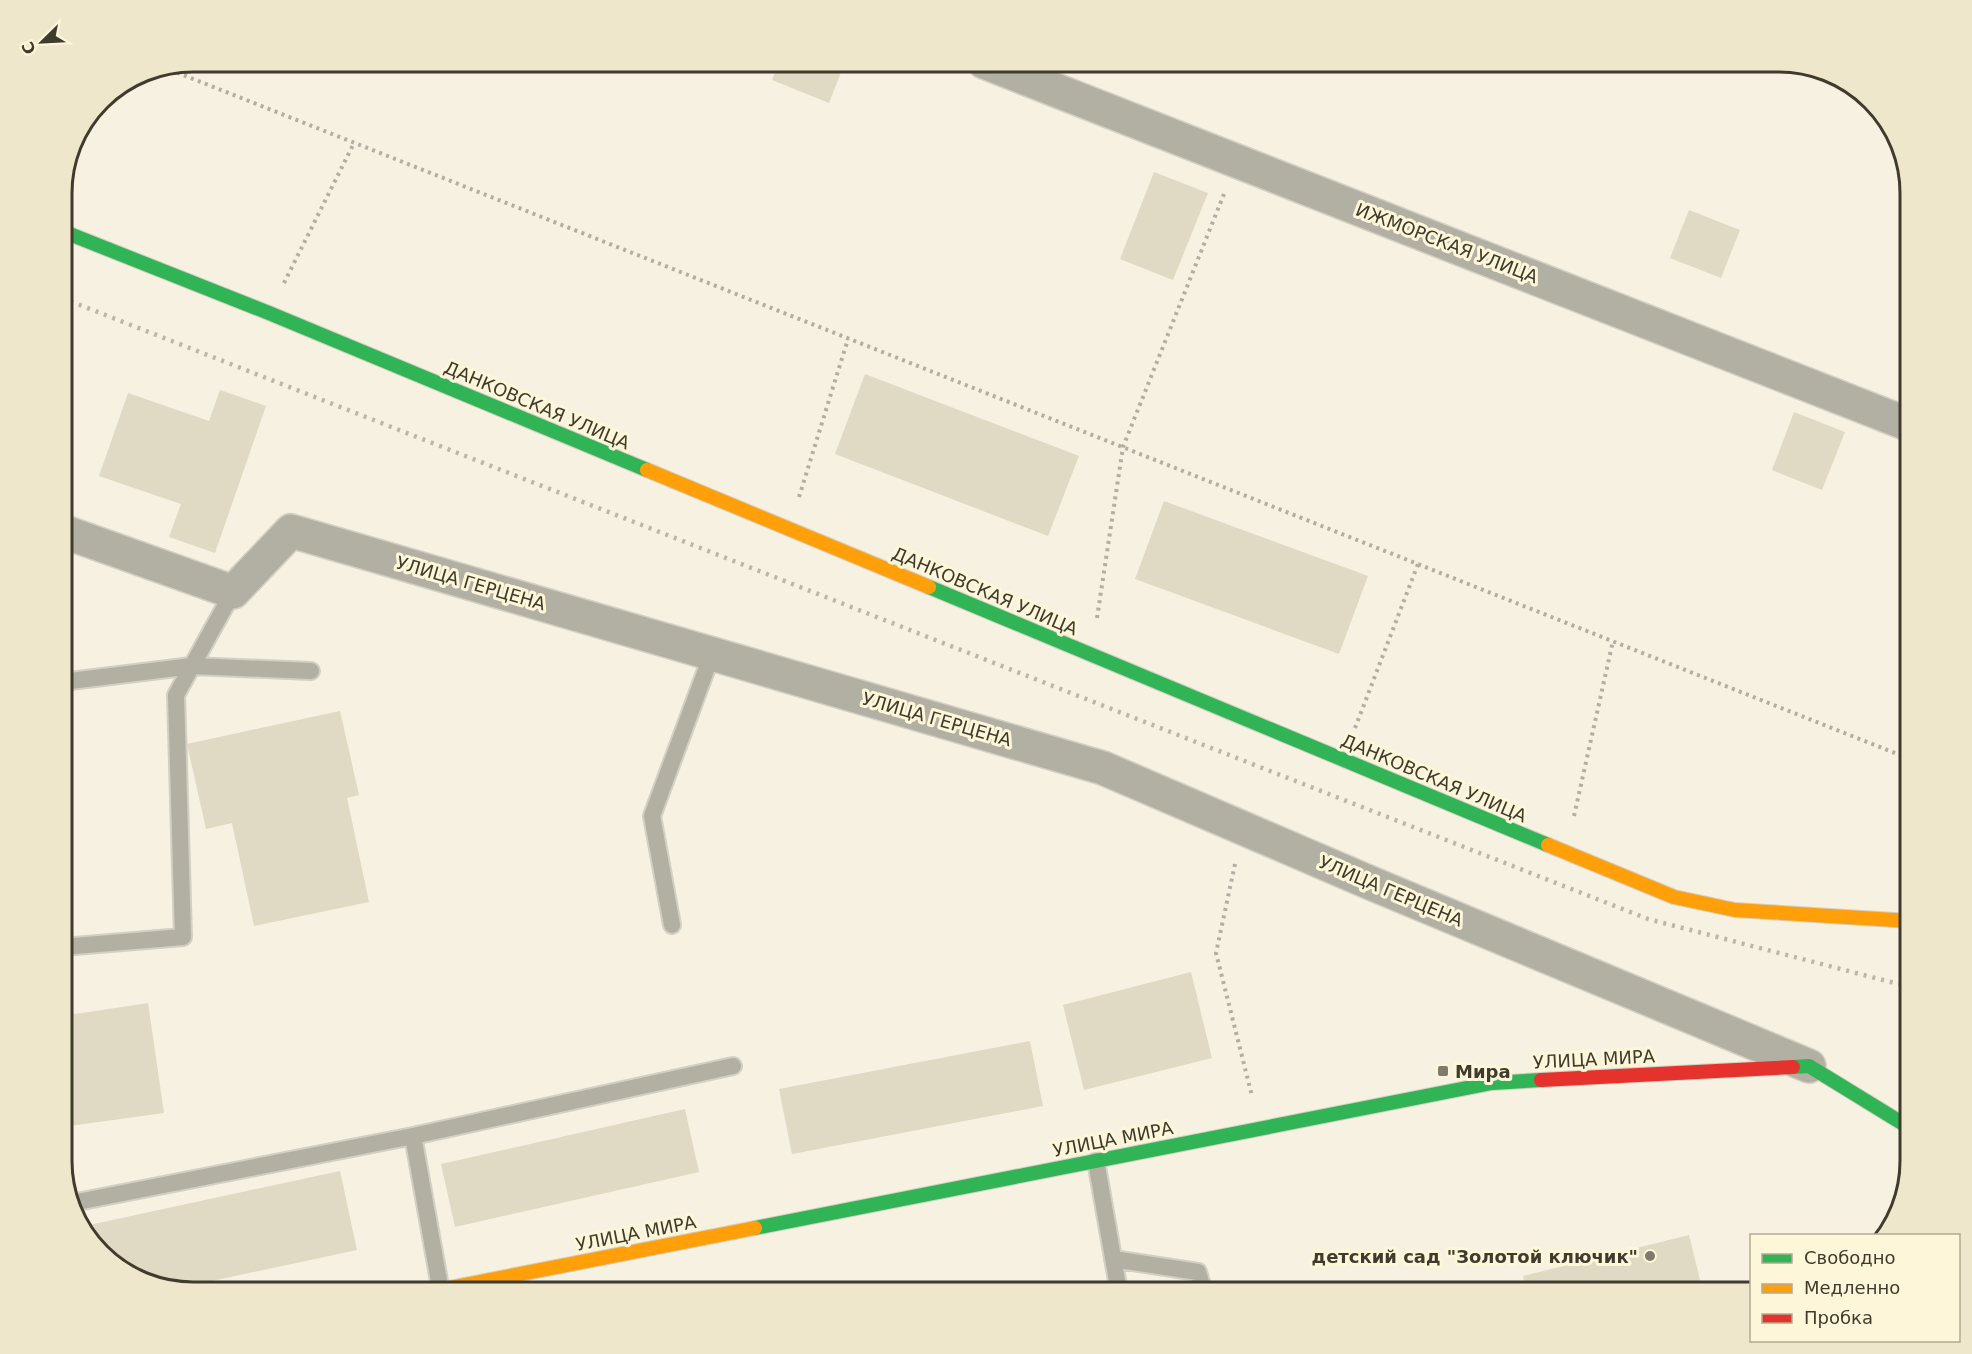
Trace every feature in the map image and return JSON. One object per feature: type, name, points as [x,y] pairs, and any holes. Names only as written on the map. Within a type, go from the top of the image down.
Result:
[{"type":"street","name":"ИЖМОРСКАЯ УЛИЦА","points":[[1010,72],[1900,421]]},
{"type":"street","name":"ДАНКОВСКАЯ УЛИЦА","points":[[72,235],[269,313],[1674,897],[1735,910],[1900,920]]},
{"type":"street","name":"УЛИЦА ГЕРЦЕНА","points":[[233,592],[291,531],[1103,768],[1809,1066]]},
{"type":"street","points":[[72,535],[233,592]]},
{"type":"street","points":[[1809,1066],[1900,1121]]},
{"type":"street","name":"УЛИЦА МИРА","points":[[487,1282],[1492,1083],[1809,1066]]},
{"type":"lane","points":[[72,946],[183,937],[176,695],[233,592]]},
{"type":"lane","points":[[672,925],[652,816],[712,654]]},
{"type":"lane","points":[[72,681],[192,666],[311,671]]},
{"type":"lane","points":[[79,1202],[412,1136],[733,1066]]},
{"type":"lane","points":[[412,1136],[435,1282]]},
{"type":"lane","points":[[1096,1161],[1117,1282]]},
{"type":"lane","points":[[1113,1259],[1198,1272],[1201,1282]]},
{"type":"path","points":[[178,73],[1900,755]]},
{"type":"path","points":[[269,313],[354,143]]},
{"type":"path","points":[[1091,655],[1123,447],[1237,161]]},
{"type":"path","points":[[788,529],[848,339]]},
{"type":"path","points":[[1342,759],[1418,564]]},
{"type":"path","points":[[1566,852],[1613,641]]},
{"type":"path","points":[[1242,828],[1216,953],[1261,1128]]},
{"type":"building","points":[[775,72],[841,72],[829,103],[772,80]]},
{"type":"building","points":[[1154,172],[1208,193],[1173,280],[1120,259]]},
{"type":"building","points":[[1689,210],[1740,230],[1721,278],[1670,258]]},
{"type":"building","points":[[865,374],[1079,456],[1048,536],[835,454]]},
{"type":"building","points":[[220,390],[266,406],[215,553],[169,537],[181,504],[99,476],[128,393],[209,421]]},
{"type":"building","points":[[1794,412],[1845,432],[1822,490],[1772,470]]},
{"type":"building","points":[[1164,501],[1368,576],[1339,654],[1135,579]]},
{"type":"building","points":[[340,711],[359,795],[347,798],[369,902],[254,926],[232,823],[206,829],[187,744]]},
{"type":"building","points":[[1191,972],[1212,1058],[1084,1090],[1063,1005]]},
{"type":"building","points":[[148,1003],[164,1113],[72,1126],[72,1014]]},
{"type":"building","points":[[1030,1041],[1043,1106],[792,1154],[779,1089]]},
{"type":"building","points":[[685,1109],[699,1172],[455,1227],[441,1164]]},
{"type":"building","points":[[340,1171],[357,1250],[207,1282],[177,1281],[147,1273],[132,1266],[113,1252],[90,1225]]},
{"type":"building","name":"детский сад \"Золотой ключик\"","points":[[1689,1235],[1701,1282],[1524,1282],[1523,1276]]},
{"type":"railway","points":[[72,302],[1648,919],[1900,984]]},
{"type":"traffic: fast","points":[[72,235],[269,313],[647,470]]},
{"type":"traffic: fast","points":[[929,587],[1548,845]]},
{"type":"traffic: fast","points":[[1793,1067],[1809,1066],[1900,1122]]},
{"type":"traffic: fast","points":[[755,1228],[1492,1083],[1541,1080]]},
{"type":"traffic: slow","points":[[647,470],[929,587]]},
{"type":"traffic: slow","points":[[1548,845],[1674,897],[1735,910],[1900,920]]},
{"type":"traffic: slow","points":[[480,1282],[755,1228]]},
{"type":"traffic: jam","points":[[1541,1080],[1793,1067]]},
{"type":"place","name":"Мира","points":[[1443,1071]]},
{"type":"place","name":"детский сад \"Золотой ключик\"","points":[[1650,1256]]}]
